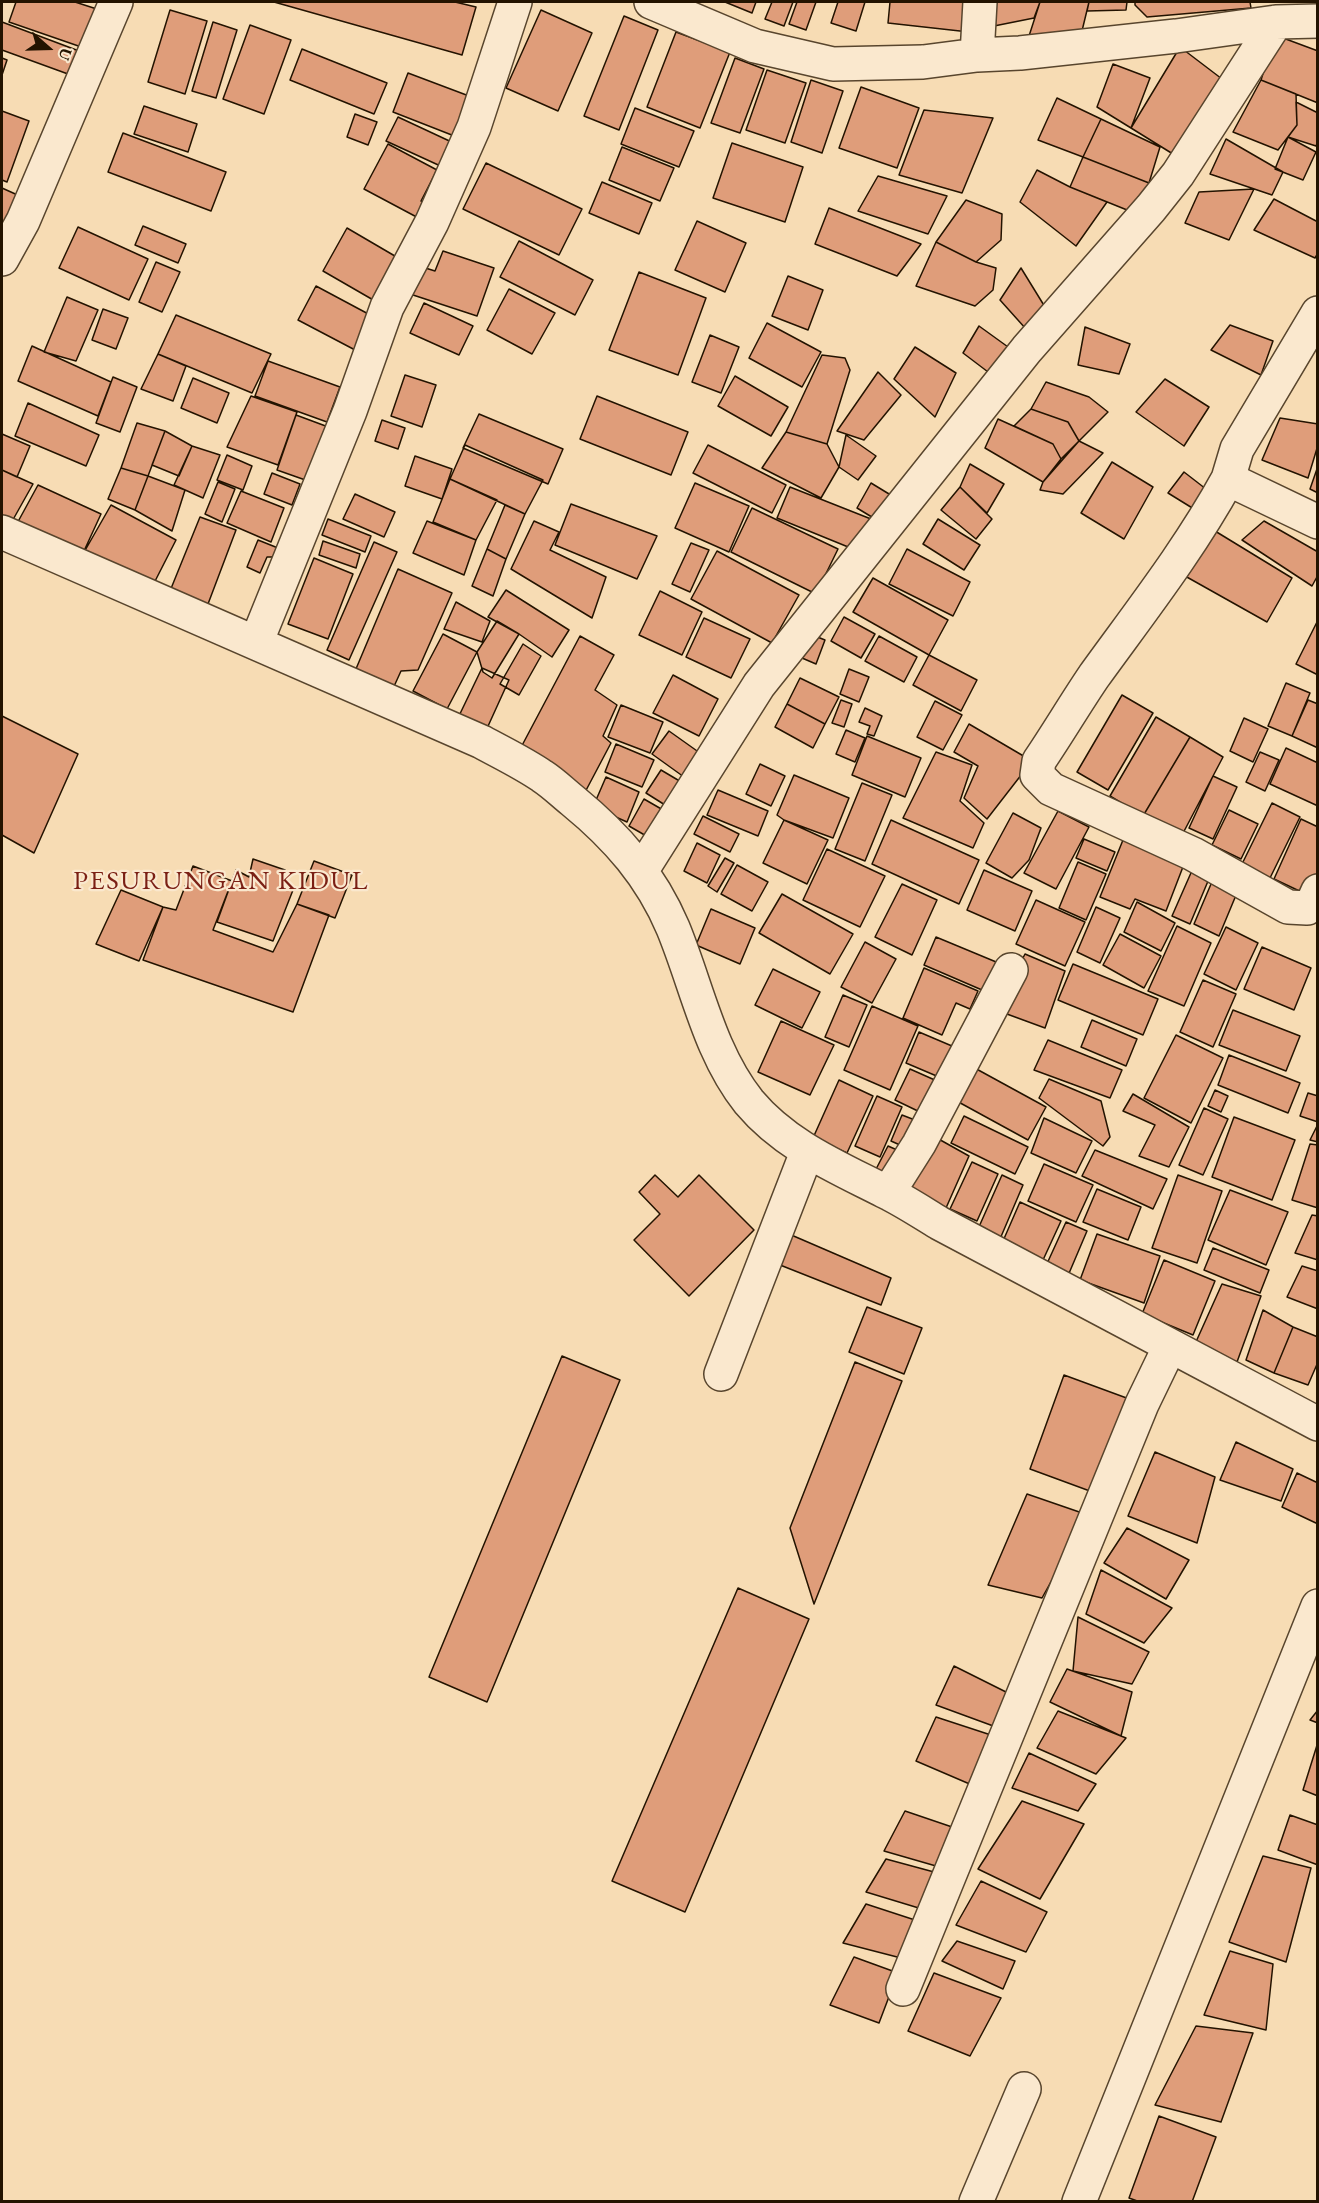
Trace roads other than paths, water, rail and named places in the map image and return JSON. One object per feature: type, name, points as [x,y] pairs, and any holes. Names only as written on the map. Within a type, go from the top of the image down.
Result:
[{"type":"street","points":[[2,259],[23,221],[116,2]]},
{"type":"street","points":[[256,643],[351,411],[387,307],[432,222],[474,127],[515,2]]},
{"type":"street","points":[[651,2],[755,46],[833,64],[923,62],[1143,40],[1276,22],[1317,21]]},
{"type":"street","points":[[976,55],[980,2]]},
{"type":"street","points":[[642,870],[759,685],[1027,349],[1178,174],[1276,22]]},
{"type":"street","points":[[1317,313],[1237,449],[1228,479],[1209,513],[1161,587],[1094,677],[1039,761],[1037,775],[1052,789],[1192,854],[1288,907],[1307,908],[1313,902],[1317,891]]},
{"type":"street","points":[[1228,479],[1317,522]]},
{"type":"street","points":[[2,532],[482,742],[542,776],[622,844],[642,870],[673,928],[701,1006],[725,1063],[748,1100],[770,1125],[807,1152],[888,1193],[1167,1353],[1317,1424]]},
{"type":"street","points":[[888,1193],[919,1144],[1011,970]]},
{"type":"street","points":[[721,1374],[807,1152]]},
{"type":"street","points":[[903,1989],[1148,1393],[1167,1353]]},
{"type":"street","points":[[1079,2202],[1317,1606]]},
{"type":"street","points":[[976,2202],[1024,2089]]},
{"type":"district","name":"PESURUNGAN KIDUL","points":[[221,882]]}]
